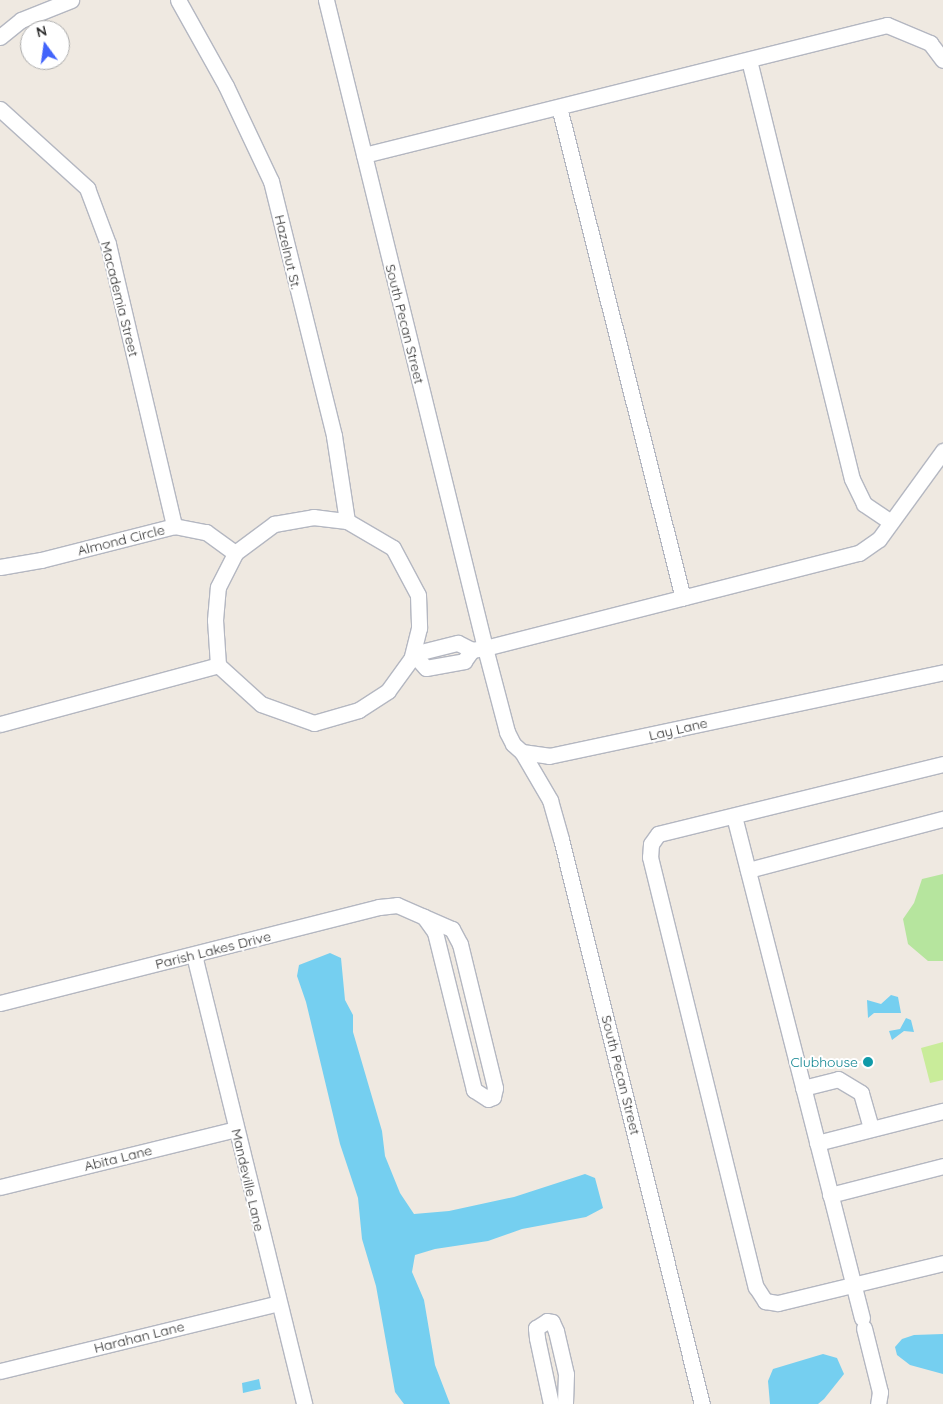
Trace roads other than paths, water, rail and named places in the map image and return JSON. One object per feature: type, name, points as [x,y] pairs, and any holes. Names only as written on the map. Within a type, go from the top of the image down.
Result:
[{"type":"street","points":[[0,37],[21,20],[71,0]]},
{"type":"street","name":"Hazelnut St.","points":[[178,0],[226,86],[271,181],[334,436],[347,521]]},
{"type":"street","name":"South Pecan Street","points":[[326,0],[364,155],[478,649]]},
{"type":"street","points":[[364,155],[887,25],[930,42],[943,60]]},
{"type":"street","points":[[749,60],[852,479],[864,504],[891,522]]},
{"type":"street","points":[[558,107],[683,598]]},
{"type":"street","name":"Macademia Street","points":[[0,109],[86,188],[108,244],[174,526]]},
{"type":"street","points":[[414,659],[418,628],[418,595],[393,548],[347,521],[314,517],[274,524],[235,553],[218,587],[215,620],[218,665],[261,704],[314,723],[359,710],[388,691],[421,652],[458,643],[478,649],[859,553],[879,539],[943,451]]},
{"type":"street","name":"Almond Circle","points":[[0,567],[40,560],[174,526],[206,532],[235,553]]},
{"type":"street","points":[[478,649],[506,732],[522,752]]},
{"type":"street","points":[[0,724],[218,665]]},
{"type":"street","name":"Lay Lane","points":[[522,752],[549,756],[567,753],[943,672]]},
{"type":"street","name":"South Pecan Street","points":[[522,752],[550,800],[561,839],[702,1404]]},
{"type":"street","points":[[943,764],[658,834],[651,844],[650,857],[756,1287],[765,1301],[778,1303],[943,1263]]},
{"type":"street","points":[[734,816],[880,1392],[878,1404]]},
{"type":"street","points":[[748,870],[943,819]]},
{"type":"street","name":"Parish Lakes Drive","points":[[0,1003],[194,955],[379,906],[397,905],[452,929],[460,944],[495,1088],[493,1097],[488,1099],[481,1098],[474,1090],[435,932],[424,917]]},
{"type":"street","name":"Mandeville Lane","points":[[194,955],[304,1404]]},
{"type":"street","points":[[803,1088],[838,1080],[861,1093],[871,1129]]},
{"type":"street","points":[[817,1143],[943,1111]]},
{"type":"street","name":"Abita Lane","points":[[0,1187],[236,1129]]},
{"type":"street","points":[[830,1195],[943,1166]]},
{"type":"street","name":"Harahan Lane","points":[[0,1372],[278,1303]]},
{"type":"street","points":[[551,1404],[536,1328],[546,1321],[552,1322],[556,1331],[566,1374],[565,1404]]},
{"type":"water","points":[[330,953],[341,958],[345,1000],[353,1015],[353,1032],[382,1131],[385,1156],[400,1193],[414,1214],[449,1211],[514,1197],[585,1174],[595,1178],[603,1208],[586,1217],[522,1229],[488,1241],[435,1249],[415,1255],[412,1272],[424,1300],[435,1365],[450,1404],[404,1404],[395,1392],[376,1286],[362,1239],[358,1198],[340,1144],[306,1002],[297,976],[299,965]]},
{"type":"water","points":[[891,995],[898,997],[901,1013],[874,1013],[868,1018],[867,1000],[881,1004]]},
{"type":"water","points":[[906,1018],[911,1020],[914,1032],[904,1031],[892,1040],[889,1031],[900,1029]]},
{"type":"water","points":[[943,1334],[943,1374],[910,1365],[897,1355],[895,1347],[902,1339],[914,1335]]},
{"type":"water","points":[[823,1354],[837,1358],[844,1374],[824,1399],[818,1404],[770,1404],[768,1381],[773,1369]]},
{"type":"water","points":[[259,1379],[261,1389],[243,1393],[242,1383]]},
{"type":"place","name":"Clubhouse","points":[[868,1062]]}]
